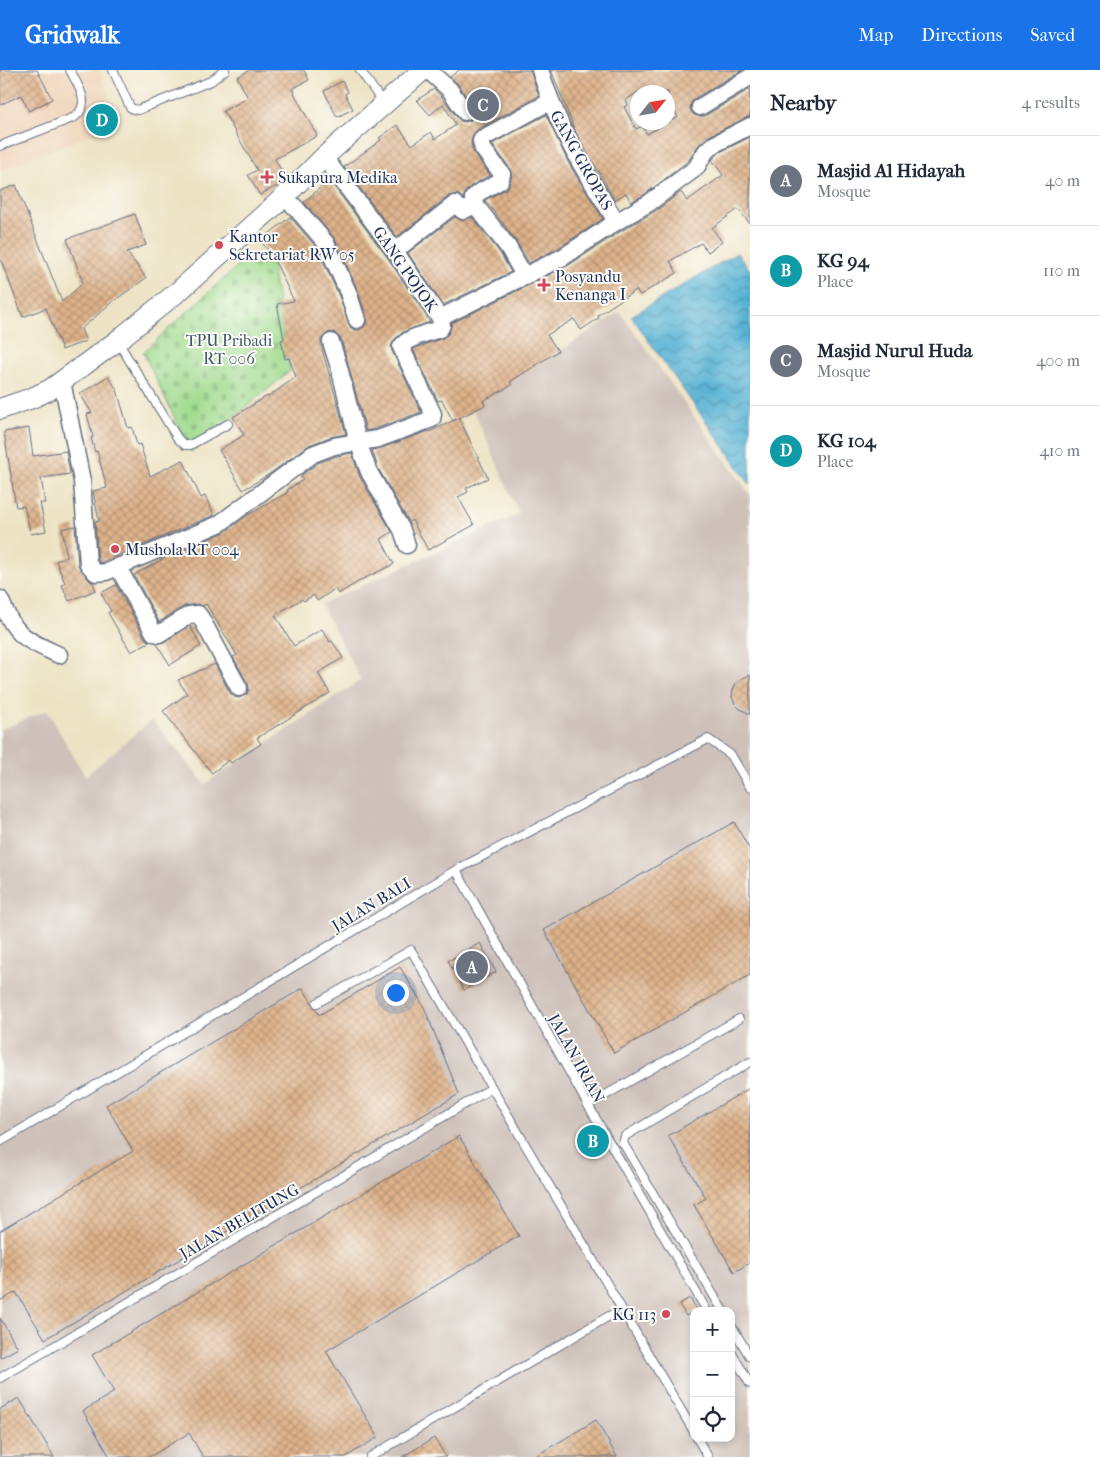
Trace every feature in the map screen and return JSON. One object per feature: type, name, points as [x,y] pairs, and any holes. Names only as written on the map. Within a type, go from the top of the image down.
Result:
[{"type":"street","points":[[0,409],[32,398],[62,380],[117,341],[180,290],[284,197],[383,103],[423,70]]},
{"type":"street","points":[[428,70],[450,90],[465,112]]},
{"type":"street","name":"GANG GROPAS","points":[[540,70],[551,101],[578,159],[616,222]]},
{"type":"street","points":[[700,108],[750,77]]},
{"type":"street","points":[[525,277],[508,247],[473,200],[475,196],[494,185],[502,177],[502,174],[483,149],[481,142],[483,138],[551,101]]},
{"type":"street","name":"GANG POJOK","points":[[324,157],[395,251],[440,318],[563,257],[616,222],[649,204],[696,168],[706,151],[715,144],[750,126]]},
{"type":"street","points":[[284,197],[326,243],[348,292],[357,320]]},
{"type":"street","points":[[395,251],[455,204],[462,211],[476,204]]},
{"type":"street","points":[[62,380],[82,481],[88,564],[96,572],[106,572],[219,524],[313,454],[334,446],[378,439],[432,420],[433,414],[401,347],[402,344],[409,340],[440,329],[442,325],[440,318]]},
{"type":"street","points":[[330,342],[339,367],[358,442],[369,472],[395,516],[408,545]]},
{"type":"street","points":[[118,567],[154,633],[159,634],[189,615],[198,614],[239,688]]},
{"type":"street","points":[[0,599],[13,626],[27,640],[59,655]]},
{"type":"lane","points":[[0,146],[75,117],[80,112],[84,106],[82,93],[70,70]]},
{"type":"lane","points":[[113,70],[130,107],[138,110],[211,81],[224,70]]},
{"type":"lane","points":[[360,70],[383,103]]},
{"type":"lane","points":[[117,341],[178,439],[184,445],[190,445],[228,424]]},
{"type":"lane","name":"JALAN BALI","points":[[0,1142],[456,870],[708,739],[731,755],[750,787]]},
{"type":"lane","name":"JALAN IRIAN","points":[[456,870],[588,1106],[705,1307]]},
{"type":"lane","points":[[316,1004],[410,950],[690,1425]]},
{"type":"lane","points":[[588,1106],[738,1019]]},
{"type":"lane","points":[[720,1307],[623,1143],[625,1136],[750,1062]]},
{"type":"lane","name":"JALAN BELITUNG","points":[[0,1378],[492,1088]]},
{"type":"lane","points":[[370,1457],[621,1308]]},
{"type":"lane","points":[[735,1332],[750,1357]]},
{"type":"lane","points":[[735,1359],[750,1384]]},
{"type":"lane","points":[[699,1442],[708,1457]]},
{"type":"shaded area","points":[[0,70],[99,70],[119,123],[0,171]]},
{"type":"shaded area","points":[[620,312],[750,495],[750,1457],[0,1457],[0,730],[47,710],[85,776],[152,720],[205,784],[361,680],[321,604],[519,514],[472,407]]},
{"type":"green space","name":"TPU Pribadi RT 006","points":[[244,260],[271,260],[290,371],[191,452],[143,352]]},
{"type":"water","points":[[737,253],[750,270],[750,484],[631,316]]},
{"type":"building","points":[[0,70],[37,70],[52,99],[29,111],[21,95],[0,105]]},
{"type":"building","points":[[250,70],[304,70],[309,80],[292,89],[317,136],[275,159],[286,179],[260,195],[248,175],[257,170],[223,111],[248,98],[237,77]]},
{"type":"building","points":[[459,70],[530,70],[539,96],[478,129],[473,135],[471,143],[473,152],[490,175],[471,186],[463,198],[457,194],[449,196],[397,237],[344,167],[381,140],[379,138],[397,125],[412,145],[431,132],[435,139],[456,125],[443,104],[430,115],[417,100],[434,89],[460,121],[471,120],[475,112],[473,107],[458,84],[450,77]]},
{"type":"building","points":[[551,70],[742,70],[695,98],[690,108],[696,116],[705,116],[750,89],[750,116],[709,136],[698,146],[688,161],[644,195],[631,202],[626,193],[615,200],[576,133]]},
{"type":"building","points":[[342,81],[348,92],[345,94],[353,109],[337,117],[324,91]]},
{"type":"building","points":[[105,110],[111,123],[99,129],[92,117]]},
{"type":"building","points":[[546,115],[569,164],[603,219],[558,248],[529,263],[516,241],[485,200],[508,188],[512,176],[510,168],[492,144]]},
{"type":"building","points":[[750,137],[750,224],[738,209],[712,228],[722,242],[708,252],[701,243],[670,261],[677,273],[640,295],[636,290],[598,315],[599,318],[581,330],[574,319],[547,335],[558,351],[510,382],[512,385],[483,401],[485,405],[453,421],[442,400],[438,401],[413,349],[443,338],[449,333],[452,323],[569,265],[654,212],[681,192],[687,201],[723,175],[712,160],[720,152]]},
{"type":"building","points":[[329,180],[387,257],[430,322],[403,332],[394,340],[391,346],[421,412],[366,431],[341,339],[334,332],[328,333],[321,339],[321,345],[346,434],[330,437],[309,445],[268,475],[243,490],[219,450],[244,435],[233,417],[268,397],[296,377],[289,358],[285,359],[281,340],[284,339],[277,304],[294,301],[271,253],[260,241],[290,217],[317,248],[339,296],[350,327],[354,330],[360,330],[367,323],[367,317],[357,289],[335,239],[304,202]]},
{"type":"building","points":[[16,185],[62,302],[83,283],[67,239],[135,214],[146,245],[127,252],[146,278],[111,303],[81,329],[86,341],[62,350],[46,308],[23,317],[0,258],[0,191]]},
{"type":"building","points":[[455,217],[462,221],[472,217],[500,253],[511,272],[443,305],[408,253]]},
{"type":"building","points":[[108,376],[117,390],[128,428],[132,427],[137,445],[140,444],[150,476],[183,460],[201,498],[205,496],[214,515],[100,563],[98,560],[95,522],[99,521],[93,491],[107,488],[97,451],[95,452],[91,438],[93,437],[87,414],[92,413],[80,394]]},
{"type":"building","points":[[459,418],[488,478],[466,488],[468,492],[458,497],[474,525],[428,550],[412,520],[409,522],[378,468],[372,450],[429,432]]},
{"type":"building","points":[[29,428],[33,456],[66,451],[70,474],[41,478],[45,503],[40,503],[46,531],[31,534],[24,506],[16,507],[4,432]]},
{"type":"building","points":[[352,453],[360,477],[392,532],[381,539],[394,564],[338,594],[335,589],[317,601],[314,595],[304,601],[302,599],[275,615],[294,646],[322,629],[330,642],[332,641],[343,658],[318,673],[330,693],[257,738],[261,744],[231,763],[229,760],[212,773],[163,711],[187,694],[178,680],[215,664],[234,697],[239,698],[247,694],[249,689],[248,683],[233,657],[237,655],[206,604],[203,606],[197,604],[184,606],[159,622],[134,575],[165,558],[225,532],[248,515],[288,492],[287,490],[303,480],[300,476],[318,463]]},
{"type":"building","points":[[75,526],[78,565],[93,583],[96,590],[69,601],[62,585],[65,583],[56,561],[67,557],[62,529]]},
{"type":"building","points":[[116,585],[149,642],[131,652],[108,613],[111,611],[101,593]]},
{"type":"building","points":[[190,626],[201,646],[170,665],[157,644],[164,642]]},
{"type":"building","points":[[750,675],[750,714],[740,709],[732,697],[736,683]]},
{"type":"building","points":[[734,822],[750,850],[750,975],[614,1053],[544,930]]},
{"type":"building","points":[[480,943],[496,972],[464,990],[448,961]]},
{"type":"building","points":[[400,967],[424,1007],[459,1094],[45,1339],[16,1292],[0,1301],[0,1231],[133,1151],[106,1105],[303,988],[319,1015]]},
{"type":"building","points":[[750,1088],[750,1263],[734,1272],[694,1205],[706,1198],[668,1136]]},
{"type":"building","points":[[595,1132],[602,1144],[592,1149],[585,1138]]},
{"type":"building","points":[[459,1136],[519,1236],[326,1351],[378,1437],[346,1457],[203,1457],[189,1433],[149,1457],[110,1457],[83,1411],[114,1392],[92,1355]]},
{"type":"building","points":[[690,1298],[695,1307],[690,1307],[690,1314],[686,1316],[679,1304]]},
{"type":"building","points":[[0,1318],[18,1348],[0,1358]]},
{"type":"building","points":[[19,1398],[54,1457],[0,1457],[0,1409]]},
{"type":"building","points":[[596,1420],[617,1457],[534,1457]]},
{"type":"building","points":[[434,1438],[446,1457],[402,1457]]},
{"type":"place","name":"Masjid Nurul Huda","points":[[483,105]]},
{"type":"place","name":"KG 104","points":[[102,120]]},
{"type":"place","name":"Sukapura Medika","points":[[267,177]]},
{"type":"place","name":"Kantor Sekretariat RW 05","points":[[219,245]]},
{"type":"place","name":"Posyandu Kenanga I","points":[[544,285]]},
{"type":"place","name":"Mushola RT 004","points":[[115,549]]},
{"type":"place","name":"Masjid Al Hidayah","points":[[472,967]]},
{"type":"place","name":"KG 94","points":[[593,1141]]},
{"type":"place","name":"KG 113","points":[[666,1314]]}]
